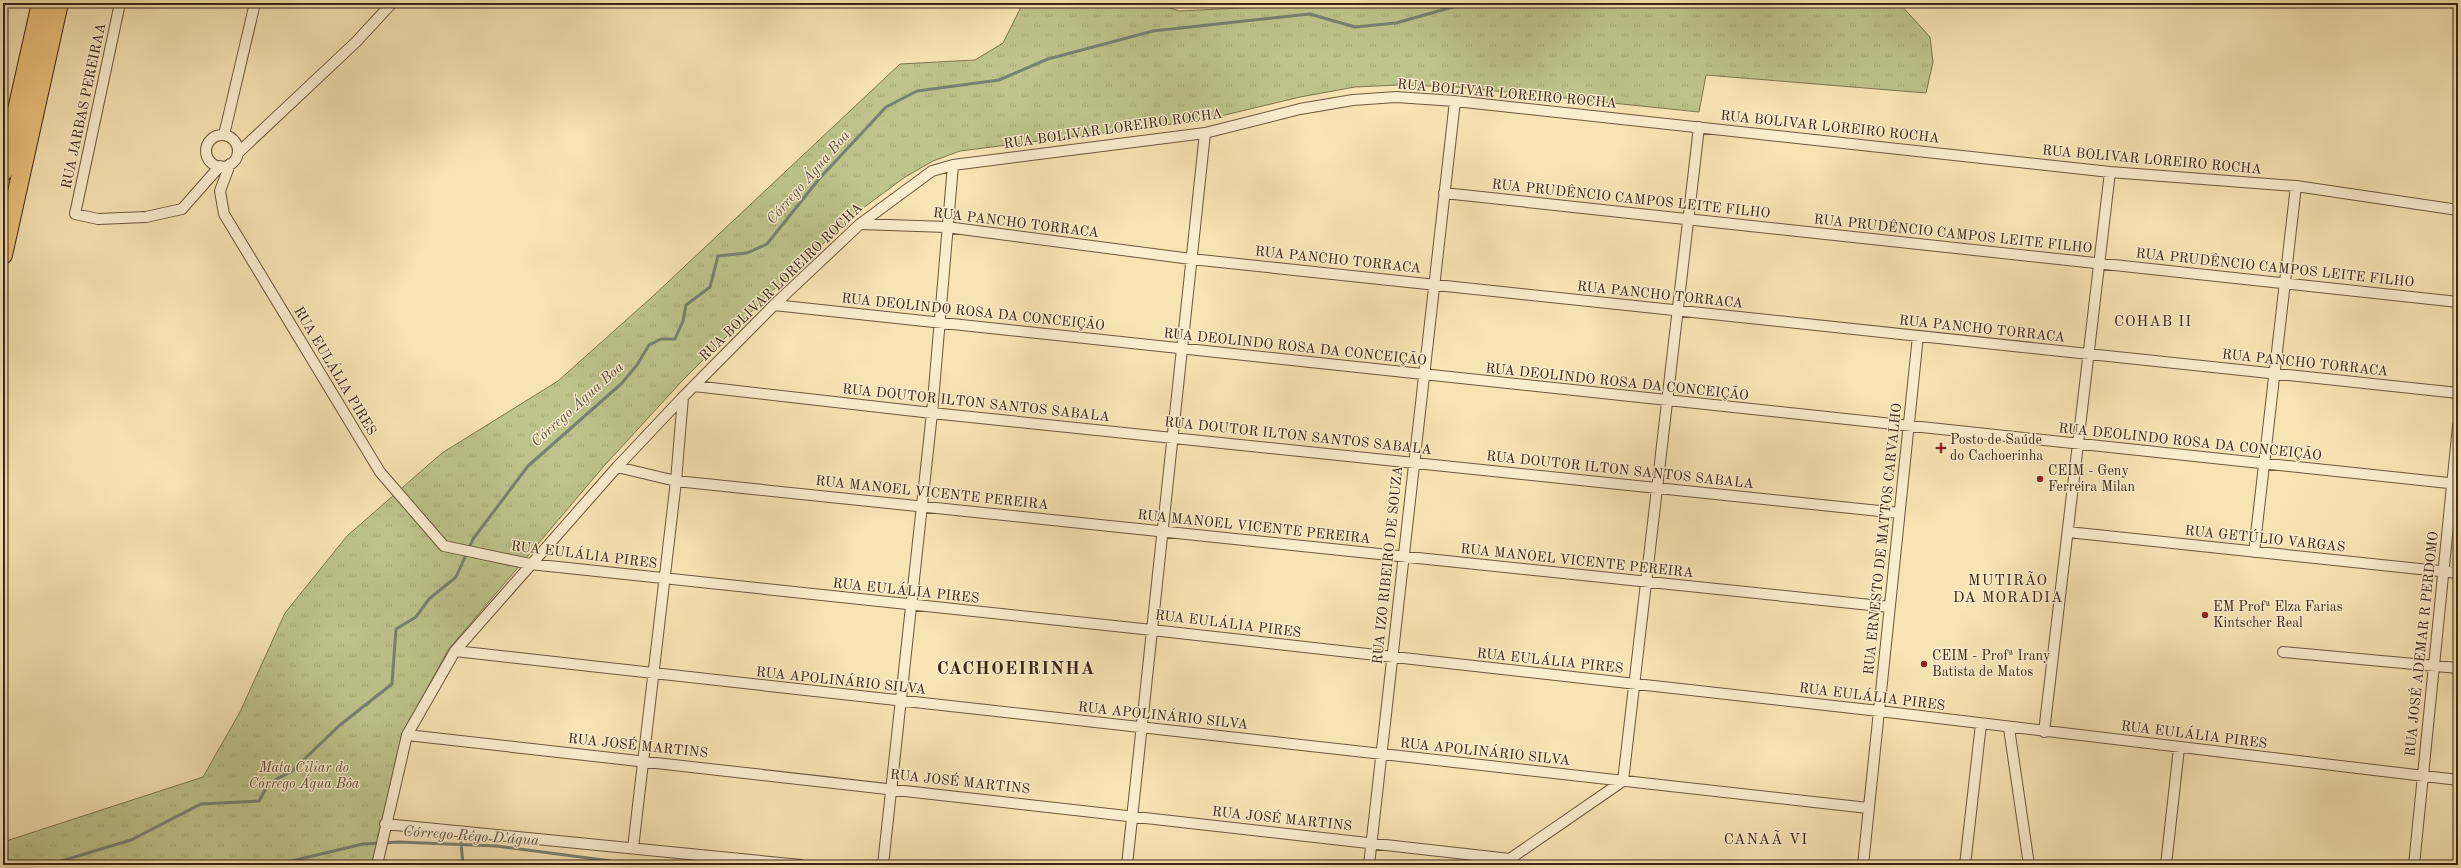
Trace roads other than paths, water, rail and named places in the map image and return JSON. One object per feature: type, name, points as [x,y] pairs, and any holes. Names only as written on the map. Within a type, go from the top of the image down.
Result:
[{"type":"highway","points":[[3,172],[41,3]]},
{"type":"highway","points":[[3,255],[59,3]]},
{"type":"street","name":"RUA JARBAS PEREIRAA","points":[[120,3],[75,214],[98,219],[146,217],[182,209],[220,166]]},
{"type":"street","points":[[224,135],[255,3]]},
{"type":"street","name":"RUA EULÁLIA PIRES","points":[[390,4],[356,42],[238,153],[230,164],[220,190],[224,214],[380,472],[444,546],[530,564],[911,606],[1152,630],[1392,658],[1879,711],[2010,728],[2458,780]]},
{"type":"street","name":"RUA BOLIVAR LOREIRO ROCHA","points":[[377,865],[385,824],[407,735],[455,652],[530,564],[617,467],[774,304],[860,224],[932,171],[953,165],[1205,133],[1300,109],[1353,100],[1396,97],[1455,101],[2110,172],[2296,186],[2458,210]]},
{"type":"street","name":"RUA IZO RIBEIRO DE SOUZA","points":[[1369,865],[1455,101]]},
{"type":"street","points":[[1501,865],[1623,781],[1699,127]]},
{"type":"street","points":[[1127,865],[1205,133]]},
{"type":"street","points":[[230,164],[220,166],[210,161],[206,151],[207,146],[214,137],[224,135],[234,140],[238,153]]},
{"type":"street","points":[[883,865],[932,413],[941,321],[946,227],[953,165]]},
{"type":"street","points":[[2044,732],[2110,172]]},
{"type":"street","points":[[2254,552],[2296,186]]},
{"type":"street","name":"RUA PRUDÊNCIO CAMPOS LEITE FILHO","points":[[1444,193],[2458,302]]},
{"type":"street","name":"RUA PANCHO TORRACA","points":[[860,224],[946,227],[1192,259],[2458,394]]},
{"type":"street","name":"RUA DEOLINDO ROSA DA CONCEIÇÃO","points":[[774,304],[1908,427],[2455,484]]},
{"type":"street","name":"RUA ERNESTO DE MATTOS CARVALHO","points":[[1863,865],[1918,336]]},
{"type":"street","name":"RUA DOUTOR ILTON SANTOS SABALA","points":[[694,386],[932,413],[1899,513]]},
{"type":"street","points":[[633,848],[676,481],[683,397]]},
{"type":"street","name":"RUA JOSÉ ADEMAR R PERDOMO","points":[[2414,865],[2433,666],[2455,484],[2458,426]]},
{"type":"street","name":"RUA MANOEL VICENTE PEREIRA","points":[[617,467],[676,481],[1890,607]]},
{"type":"street","name":"RUA GETÚLIO VARGAS","points":[[2068,532],[2458,574]]},
{"type":"street","name":"RUA APOLINÁRIO SILVA","points":[[455,652],[1868,808]]},
{"type":"street","points":[[2284,652],[2458,668]]},
{"type":"street","points":[[1965,865],[1981,724]]},
{"type":"street","points":[[2010,728],[2029,865]]},
{"type":"street","name":"RUA JOSÉ MARTINS","points":[[407,735],[644,760],[1510,859]]},
{"type":"street","points":[[2166,865],[2179,748]]},
{"type":"street","points":[[385,824],[801,865]]},
{"type":"waterway","name":"Córrego Água Boa","points":[[48,865],[131,840],[201,804],[259,801],[269,783],[292,771],[340,725],[392,684],[396,629],[416,617],[429,599],[456,577],[473,539],[528,466],[621,384],[637,365],[649,345],[661,339],[675,339],[683,321],[686,305],[710,287],[718,256],[747,253],[767,244],[819,179],[886,107],[917,91],[999,80],[1048,59],[1153,31],[1310,14],[1355,27],[1396,23],[1467,3]]},
{"type":"waterway","name":"Córrego Rêgo D'água","points":[[275,865],[363,844],[399,842],[496,846],[611,861],[667,865]]},
{"type":"waterway","points":[[461,843],[463,865]]},
{"type":"place","name":"Posto de Saúde do Cachoerinha","points":[[1941,448]]},
{"type":"place","name":"CEIM - Geny Ferreira Milan","points":[[2040,479]]},
{"type":"place","name":"EM Profª Elza Farias Kintscher Real","points":[[2205,615]]},
{"type":"place","name":"CEIM - Profª Irany Batista de Matos","points":[[1924,664]]},
{"type":"district","name":"COHAB II","points":[[2153,322]]},
{"type":"district","name":"MUTIRÃO DA MORADIA","points":[[2008,590]]},
{"type":"district","name":"CACHOEIRINHA","points":[[1016,669]]},
{"type":"district","name":"CANAÃ VI","points":[[1766,840]]},
{"type":"park label","name":"Mata Ciliar do Córrego Água Bôa","points":[[304,776]]}]
